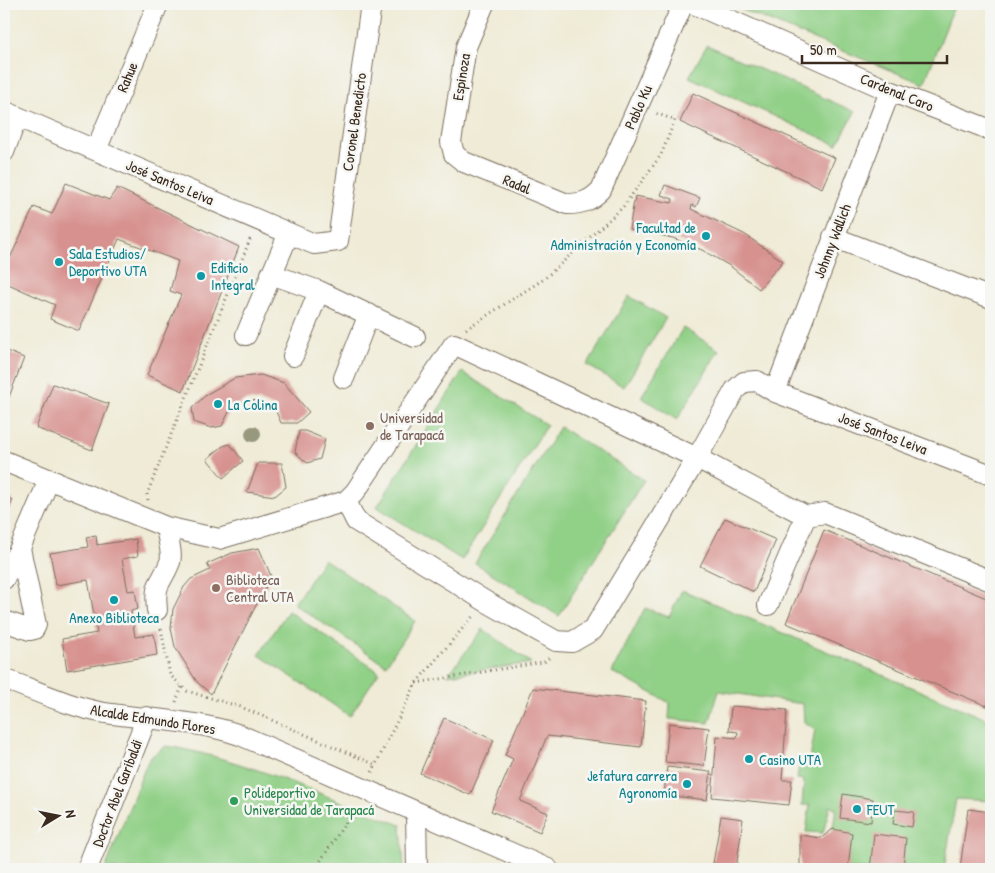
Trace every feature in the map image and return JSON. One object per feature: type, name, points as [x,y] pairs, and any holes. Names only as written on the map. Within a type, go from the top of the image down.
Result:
[{"type":"street","name":"Rahue","points":[[96,150],[158,4]]},
{"type":"street","name":"Coronel Benedicto","points":[[338,240],[370,4]]},
{"type":"street","name":"Espinoza","points":[[454,154],[451,142],[466,47],[484,4]]},
{"type":"street","name":"Pablo Ku","points":[[584,203],[601,190],[683,4]]},
{"type":"street","name":"Cardenal Caro","points":[[694,4],[890,91],[991,130]]},
{"type":"street","name":"Johnny Wallich","points":[[775,392],[890,91]]},
{"type":"street","name":"José Santos Leiva","points":[[11,114],[314,244],[338,240]]},
{"type":"street","points":[[4,152],[11,114]]},
{"type":"street","name":"Radal","points":[[454,154],[464,162],[567,204],[584,203]]},
{"type":"street","points":[[246,335],[289,233]]},
{"type":"street","points":[[833,237],[991,298]]},
{"type":"street","points":[[271,274],[319,291],[415,337]]},
{"type":"street","points":[[293,356],[319,291]]},
{"type":"street","points":[[344,378],[368,314]]},
{"type":"street","points":[[4,461],[158,524],[219,539],[346,501],[355,492],[454,344],[697,458],[806,516],[825,513],[991,581]]},
{"type":"street","name":"José Santos Leiva","points":[[697,458],[736,390],[744,382],[756,381],[775,392],[991,475]]},
{"type":"street","points":[[346,501],[356,521],[485,601],[556,641],[572,642],[593,630],[697,458]]},
{"type":"street","points":[[4,579],[20,548],[49,480]]},
{"type":"street","points":[[768,605],[806,516]]},
{"type":"street","points":[[157,610],[155,593],[158,583],[170,561],[158,524]]},
{"type":"street","points":[[4,620],[30,630],[34,629],[36,625],[20,548]]},
{"type":"street","name":"Alcalde Edmundo Flores","points":[[4,679],[84,708],[188,722],[224,730],[368,789],[416,812],[548,869]]},
{"type":"street","name":"Doctor Abel Garibaldi","points":[[87,869],[146,717]]},
{"type":"street","points":[[416,812],[417,869]]},
{"type":"path","points":[[454,344],[465,330],[544,279],[623,207],[662,155],[675,120],[638,107]]},
{"type":"path","points":[[158,524],[147,494],[258,220]]},
{"type":"path","points":[[316,869],[368,789],[374,764],[416,683],[485,601]]},
{"type":"path","points":[[157,610],[170,675],[187,691],[241,707],[374,764]]},
{"type":"path","points":[[416,683],[544,662],[572,642]]},
{"type":"green space","points":[[728,4],[955,4],[924,84]]},
{"type":"green space","points":[[707,45],[855,112],[837,145],[689,77]]},
{"type":"green space","points":[[629,296],[666,318],[624,387],[587,365]]},
{"type":"green space","points":[[683,328],[719,350],[677,420],[641,397]]},
{"type":"green space","points":[[462,372],[547,425],[462,560],[377,507]]},
{"type":"green space","points":[[560,427],[644,480],[559,616],[475,563]]},
{"type":"green space","points":[[324,559],[415,621],[386,665],[294,604]]},
{"type":"green space","points":[[682,590],[991,721],[991,801],[956,799],[944,869],[847,869],[850,843],[831,841],[836,808],[830,806],[823,833],[806,832],[810,805],[802,805],[804,780],[797,779],[800,760],[810,760],[815,729],[804,722],[803,704],[719,691],[709,723],[669,719],[670,703],[612,672],[645,608],[669,617]]},
{"type":"green space","points":[[288,611],[379,672],[350,716],[259,655]]},
{"type":"green space","points":[[483,629],[531,663],[448,675]]},
{"type":"green space","name":"Polideportivo Universidad de Tarapacá","points":[[166,746],[196,752],[256,769],[401,825],[404,869],[105,869],[147,763],[152,756]]},
{"type":"building","points":[[693,93],[835,158],[822,188],[680,122]]},
{"type":"building","points":[[66,183],[109,200],[117,188],[239,247],[183,391],[147,375],[181,295],[170,291],[178,261],[119,239],[79,331],[50,319],[55,305],[4,282],[4,271],[34,207],[52,214]]},
{"type":"building","name":"Facultad de Administración y Economía","points":[[665,185],[700,198],[696,207],[692,205],[691,209],[744,234],[783,261],[759,289],[730,266],[702,250],[673,238],[629,229],[635,196],[672,203],[673,199],[661,195]]},
{"type":"building","points":[[4,350],[24,358],[4,410]]},
{"type":"building","name":"La Colina","points":[[261,375],[284,383],[309,412],[297,423],[281,423],[274,407],[260,401],[246,400],[231,408],[222,426],[211,428],[194,422],[192,408],[207,394],[235,378]]},
{"type":"building","points":[[53,384],[109,404],[92,450],[36,428]]},
{"type":"building","name":"La Colina","points":[[299,431],[305,431],[325,439],[320,459],[307,463],[295,452]]},
{"type":"building","name":"La Colina","points":[[230,444],[243,461],[223,478],[207,459],[223,446]]},
{"type":"building","points":[[258,463],[282,463],[286,487],[275,496],[247,492]]},
{"type":"building","points":[[4,497],[13,500],[4,521]]},
{"type":"building","points":[[725,518],[776,540],[754,592],[700,566]]},
{"type":"building","points":[[824,530],[991,600],[991,695],[987,706],[786,623]]},
{"type":"building","name":"Anexo Biblioteca","points":[[96,535],[97,545],[136,539],[138,556],[122,559],[128,591],[135,590],[138,609],[131,611],[135,637],[154,634],[157,655],[67,670],[62,639],[97,633],[88,580],[56,585],[50,553],[88,547],[86,537]]},
{"type":"building","points":[[259,548],[271,576],[211,694],[197,682],[175,647],[171,628],[173,609],[184,587],[191,579],[210,570],[207,564],[232,553]]},
{"type":"building","points":[[533,688],[646,701],[641,747],[547,736],[520,801],[548,813],[540,832],[491,811],[513,759],[505,755]]},
{"type":"building","name":"Casino UTA","points":[[731,706],[787,710],[782,780],[792,780],[789,805],[712,797],[717,736],[737,738],[738,732],[729,731]]},
{"type":"building","points":[[444,718],[494,740],[470,795],[420,773]]},
{"type":"building","points":[[669,723],[709,728],[704,766],[665,762]]},
{"type":"building","name":"Jefatura carrera Agronomía","points":[[667,767],[711,772],[707,800],[664,795]]},
{"type":"building","name":"FEUT","points":[[843,794],[873,799],[871,822],[840,818]]},
{"type":"building","points":[[968,809],[991,812],[991,869],[960,869]]},
{"type":"building","points":[[895,810],[914,812],[912,827],[893,824]]},
{"type":"building","points":[[721,816],[743,819],[736,869],[712,869]]},
{"type":"building","points":[[833,829],[852,833],[848,869],[800,869],[800,835],[821,838]]},
{"type":"building","points":[[874,834],[906,838],[903,869],[870,869]]},
{"type":"place","name":"Facultad de Administración y Economía","points":[[706,236]]},
{"type":"place","name":"Sala Estudios/ Deportivo UTA","points":[[59,262]]},
{"type":"place","name":"Edificio Integral","points":[[201,276]]},
{"type":"place","name":"La Colina","points":[[218,404]]},
{"type":"place","name":"Universidad de Tarapacá","points":[[370,426]]},
{"type":"place","name":"Biblioteca Central UTA","points":[[216,588]]},
{"type":"place","name":"Anexo Biblioteca","points":[[114,600]]},
{"type":"place","name":"Casino UTA","points":[[749,759]]},
{"type":"place","name":"Jefatura carrera Agronomía","points":[[687,784]]},
{"type":"place","name":"Polideportivo Universidad de Tarapacá","points":[[234,801]]},
{"type":"place","name":"FEUT","points":[[857,809]]}]
